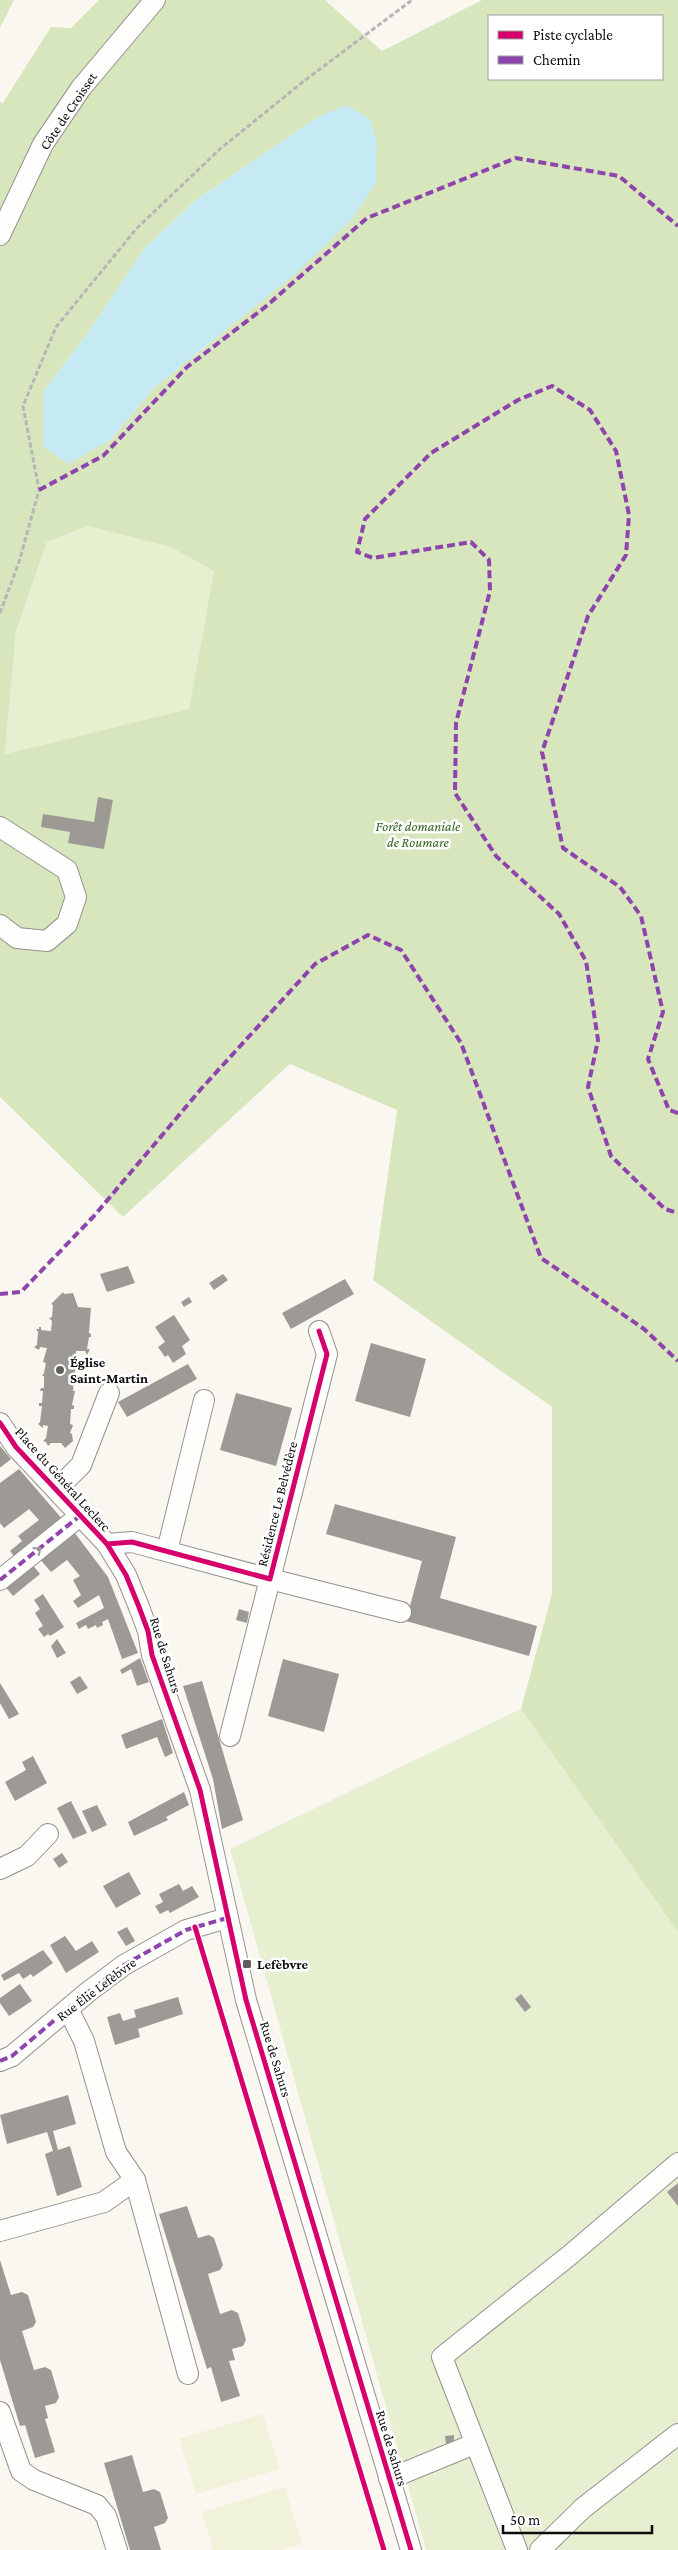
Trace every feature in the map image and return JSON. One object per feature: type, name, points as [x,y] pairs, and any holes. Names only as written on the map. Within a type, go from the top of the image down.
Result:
[{"type":"street","name":"Côte de Croisset","points":[[0,235],[43,144],[81,88],[156,0]]},
{"type":"street","points":[[0,827],[67,870],[76,897],[67,924],[47,941],[18,938],[0,925]]},
{"type":"street","name":"Résidence Le Belvédère","points":[[230,1736],[327,1354],[319,1331]]},
{"type":"street","points":[[57,1489],[81,1465],[109,1393]]},
{"type":"street","points":[[167,1551],[204,1400]]},
{"type":"street","name":"Place du Général Leclerc","points":[[0,1423],[16,1448],[57,1489],[107,1544],[126,1574]]},
{"type":"street","points":[[0,1580],[81,1516]]},
{"type":"street","name":"Résidence Le Belvédère","points":[[107,1544],[132,1542],[270,1579]]},
{"type":"street","name":"Rue de Sahurs","points":[[126,1574],[142,1615],[152,1655],[200,1790],[246,2000],[411,2550]]},
{"type":"street","points":[[270,1579],[401,1612]]},
{"type":"street","points":[[0,1869],[27,1856],[48,1834]]},
{"type":"street","name":"Rue Élie Lefèbvre","points":[[0,2061],[12,2056],[68,2008],[124,1965],[186,1930],[227,1918]]},
{"type":"street","points":[[68,2008],[84,2041],[116,2152],[135,2180],[188,2374]]},
{"type":"street","points":[[517,2550],[442,2358],[678,2163]]},
{"type":"street","points":[[0,2231],[104,2202],[135,2180]]},
{"type":"street","points":[[0,2412],[21,2471],[34,2480],[97,2505],[106,2516],[117,2550]]},
{"type":"street","points":[[540,2550],[583,2508],[678,2434]]},
{"type":"street","points":[[389,2479],[474,2444]]},
{"type":"path","points":[[0,614],[19,562],[39,490],[23,406],[56,327],[137,228],[220,149],[304,80],[412,0]]},
{"type":"green space","points":[[0,0],[14,0],[0,28]]},
{"type":"green space","name":"Forêt domaniale de Roumare","points":[[99,0],[325,0],[382,51],[482,0],[678,0],[678,1932],[521,1709],[552,1594],[552,1407],[373,1280],[397,1110],[290,1064],[123,1217],[0,1097],[0,101],[2,104],[51,27],[71,28]],"holes":[[[318,117],[296,273],[154,388],[110,440],[44,391],[85,337],[144,249],[196,200]],[[88,526],[170,547],[214,571],[189,709],[5,754],[16,631],[47,542]]]},
{"type":"green space","points":[[88,526],[170,547],[214,571],[189,709],[5,754],[16,631],[47,542]]},
{"type":"green space","points":[[521,1709],[678,1932],[678,2550],[426,2550],[230,1849]]},
{"type":"green space","points":[[263,2414],[280,2469],[196,2494],[179,2439]]},
{"type":"green space","points":[[285,2487],[302,2544],[281,2550],[213,2550],[202,2512]]},
{"type":"water","points":[[346,105],[370,119],[377,143],[376,183],[352,219],[296,273],[154,388],[110,440],[68,464],[43,446],[44,391],[85,337],[144,249],[196,200],[318,117]]},
{"type":"building","points":[[98,797],[113,800],[104,849],[68,843],[70,832],[41,827],[43,814],[94,822]]},
{"type":"building","points":[[128,1266],[135,1283],[107,1292],[100,1274]]},
{"type":"building","points":[[223,1274],[228,1280],[214,1290],[209,1283]]},
{"type":"building","points":[[345,1279],[354,1294],[291,1329],[282,1313]]},
{"type":"building","name":"Église Saint-Martin","points":[[63,1292],[64,1294],[73,1293],[78,1307],[91,1308],[89,1333],[91,1337],[89,1337],[87,1349],[90,1349],[87,1355],[85,1351],[76,1351],[75,1363],[77,1363],[74,1376],[76,1379],[74,1379],[73,1391],[75,1391],[72,1405],[74,1409],[71,1409],[70,1424],[73,1425],[70,1433],[72,1434],[73,1441],[65,1448],[61,1443],[51,1443],[48,1446],[43,1441],[46,1438],[48,1426],[43,1425],[43,1428],[38,1424],[40,1422],[42,1406],[39,1406],[39,1403],[42,1403],[43,1391],[40,1391],[41,1388],[44,1388],[44,1376],[42,1376],[46,1363],[43,1362],[47,1348],[40,1347],[39,1350],[34,1347],[37,1345],[38,1332],[36,1329],[41,1327],[41,1330],[51,1331],[52,1321],[49,1318],[52,1317],[53,1305],[51,1304]]},
{"type":"building","points":[[189,1297],[192,1302],[184,1307],[181,1302]]},
{"type":"building","points":[[174,1315],[190,1340],[182,1346],[186,1354],[173,1363],[168,1355],[165,1357],[158,1347],[165,1342],[155,1327]]},
{"type":"building","points":[[371,1343],[426,1359],[410,1417],[355,1401]]},
{"type":"building","points":[[188,1364],[197,1379],[127,1417],[118,1402]]},
{"type":"building","points":[[236,1393],[292,1408],[276,1466],[220,1450]]},
{"type":"building","points":[[0,1446],[11,1459],[1,1467],[0,1467]]},
{"type":"building","points":[[19,1469],[63,1520],[17,1560],[10,1551],[22,1541],[18,1536],[39,1520],[29,1509],[4,1528],[0,1523],[0,1483]]},
{"type":"building","points":[[335,1504],[456,1537],[440,1598],[537,1626],[529,1656],[406,1621],[422,1561],[326,1534]]},
{"type":"building","points":[[74,1532],[108,1577],[138,1653],[122,1659],[108,1619],[97,1628],[96,1625],[88,1629],[86,1625],[79,1629],[76,1623],[104,1608],[99,1595],[78,1608],[73,1601],[81,1595],[73,1580],[80,1576],[67,1560],[51,1572],[39,1558]]},
{"type":"building","points":[[31,1563],[40,1574],[13,1596],[4,1585]]},
{"type":"building","points":[[43,1594],[64,1627],[50,1636],[48,1634],[44,1637],[38,1629],[43,1626],[35,1613],[40,1609],[34,1600]]},
{"type":"building","points":[[239,1609],[249,1612],[247,1623],[236,1620]]},
{"type":"building","points":[[57,1639],[66,1653],[57,1658],[51,1646]]},
{"type":"building","points":[[140,1658],[149,1682],[137,1686],[131,1669],[122,1674],[120,1670]]},
{"type":"building","points":[[283,1659],[339,1674],[324,1732],[268,1716]]},
{"type":"building","points":[[80,1676],[88,1688],[77,1694],[70,1682]]},
{"type":"building","points":[[202,1681],[243,1820],[222,1829],[213,1779],[183,1686]]},
{"type":"building","points":[[0,1683],[19,1714],[9,1719],[0,1703]]},
{"type":"building","points":[[162,1719],[173,1753],[165,1757],[157,1737],[126,1749],[121,1735]]},
{"type":"building","points":[[33,1756],[47,1783],[15,1801],[5,1782],[26,1770],[22,1762]]},
{"type":"building","points":[[184,1792],[189,1805],[166,1817],[168,1820],[134,1836],[128,1822]]},
{"type":"building","points":[[71,1801],[87,1833],[73,1839],[57,1808]]},
{"type":"building","points":[[97,1805],[107,1825],[92,1832],[82,1811]]},
{"type":"building","points":[[62,1853],[68,1862],[59,1868],[53,1859]]},
{"type":"building","points":[[129,1872],[141,1894],[116,1908],[103,1886]]},
{"type":"building","points":[[179,1884],[183,1891],[192,1886],[199,1897],[170,1913],[168,1910],[160,1914],[155,1906],[163,1902],[159,1894]]},
{"type":"building","points":[[127,1927],[135,1941],[126,1946],[117,1932]]},
{"type":"building","points":[[65,1936],[76,1951],[92,1941],[99,1952],[66,1973],[50,1945]]},
{"type":"building","points":[[43,1950],[53,1963],[33,1977],[31,1974],[23,1979],[19,1973],[4,1981],[1,1975]]},
{"type":"building","points":[[20,1984],[32,2001],[9,2016],[0,2003],[0,1998]]},
{"type":"building","points":[[521,1994],[531,2007],[525,2012],[515,1999]]},
{"type":"building","points":[[178,1997],[183,2014],[138,2029],[140,2037],[115,2045],[107,2017],[120,2013],[123,2021],[136,2017],[134,2010]]},
{"type":"building","points":[[68,2095],[76,2124],[53,2131],[58,2150],[70,2146],[82,2187],[57,2196],[45,2154],[53,2151],[47,2132],[7,2144],[0,2115]]},
{"type":"building","points":[[678,2183],[678,2206],[667,2192]]},
{"type":"building","points":[[187,2206],[198,2238],[209,2235],[214,2238],[223,2265],[220,2270],[208,2274],[220,2314],[232,2310],[238,2313],[246,2340],[243,2346],[232,2349],[235,2360],[229,2361],[240,2396],[221,2402],[211,2367],[207,2369],[159,2214]]},
{"type":"building","points":[[0,2260],[11,2295],[22,2292],[28,2295],[36,2322],[33,2327],[22,2331],[34,2370],[45,2367],[51,2370],[59,2397],[56,2403],[45,2406],[48,2418],[45,2419],[55,2452],[35,2458],[25,2425],[20,2426],[0,2360]]},
{"type":"building","points":[[454,2435],[454,2443],[446,2444],[445,2436]]},
{"type":"building","points":[[132,2455],[143,2492],[154,2489],[160,2492],[168,2518],[165,2523],[154,2527],[161,2550],[130,2550],[104,2463]]},
{"type":"marked path","points":[[39,490],[103,456],[187,367],[264,308],[367,218],[516,158],[619,176],[678,226]]},
{"type":"marked path","points":[[678,1113],[669,1110],[648,1059],[663,1012],[641,916],[620,887],[563,848],[542,752],[588,616],[626,555],[629,515],[616,451],[590,410],[552,386],[518,400],[431,453],[365,519],[357,552],[373,558],[471,542],[489,560],[490,591],[456,723],[455,793],[496,856],[559,914],[586,961],[598,1040],[588,1087],[611,1156],[665,1209],[678,1213]]},
{"type":"marked path","points":[[0,1294],[21,1292],[94,1216],[201,1089],[315,964],[368,935],[401,950],[461,1043],[541,1258],[644,1329],[678,1361]]},
{"type":"marked path","points":[[0,1580],[81,1515]]},
{"type":"marked path","points":[[0,2061],[12,2056],[88,1992],[124,1965],[186,1930],[227,1918]]},
{"type":"cycle path","points":[[107,1544],[132,1542],[270,1579],[327,1354],[319,1331]]},
{"type":"cycle path","points":[[0,1423],[16,1447],[107,1544],[126,1575],[148,1631],[152,1655],[200,1790],[246,2000],[411,2550]]},
{"type":"cycle path","points":[[195,1927],[384,2550]]},
{"type":"place","name":"Église Saint-Martin","points":[[60,1370]]},
{"type":"place","name":"Lefèbvre","points":[[247,1964]]}]
